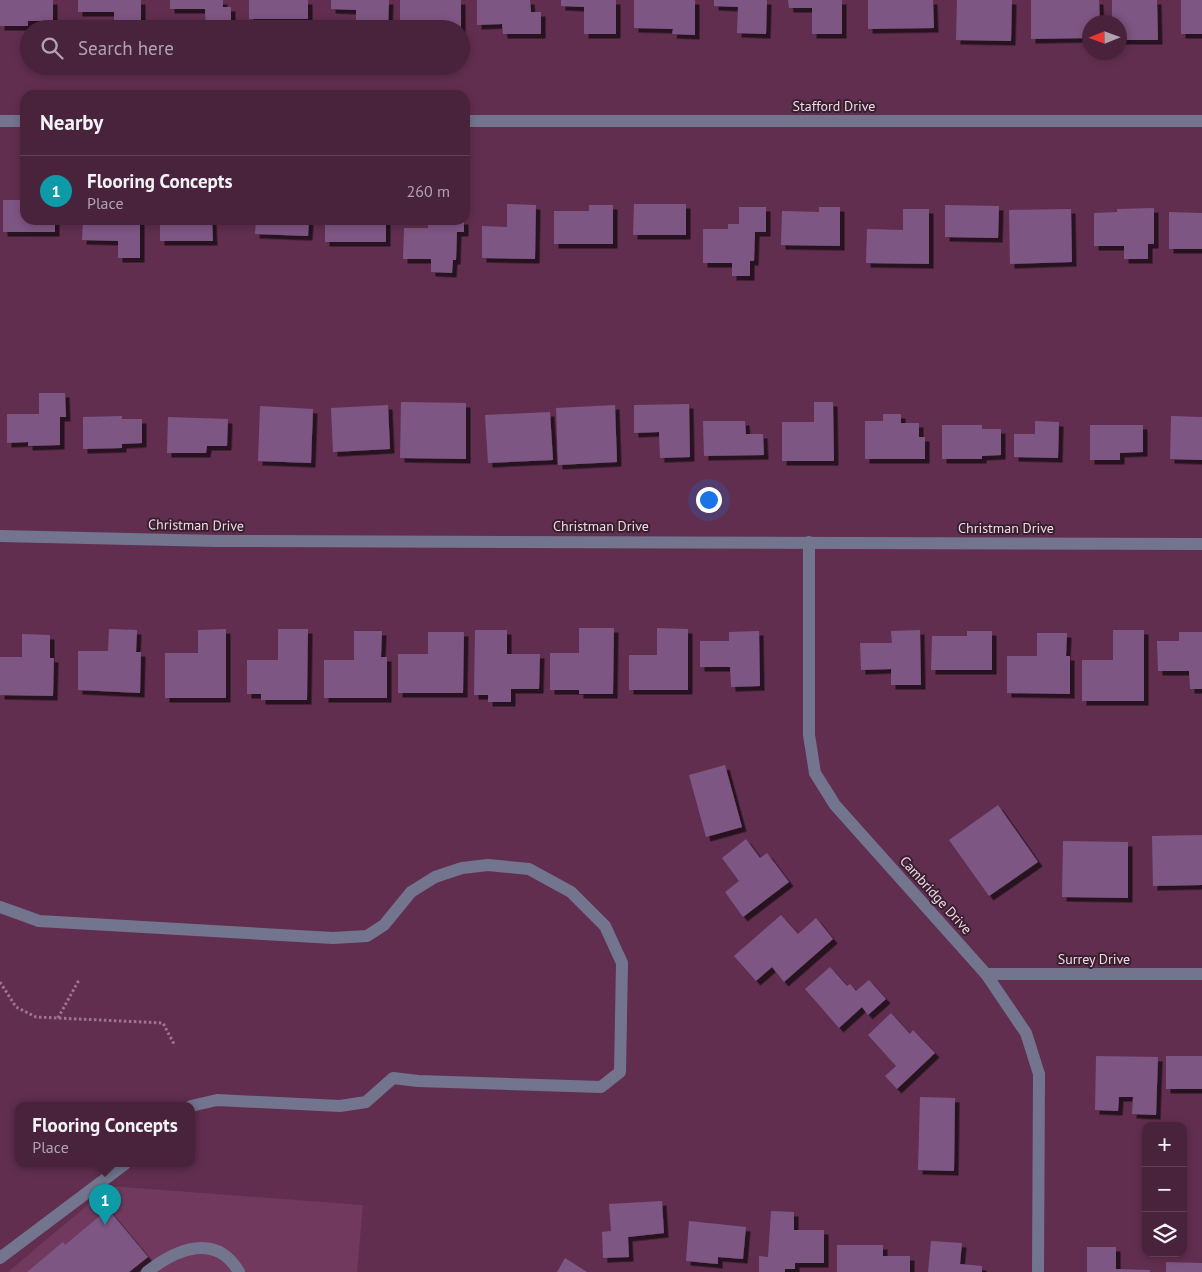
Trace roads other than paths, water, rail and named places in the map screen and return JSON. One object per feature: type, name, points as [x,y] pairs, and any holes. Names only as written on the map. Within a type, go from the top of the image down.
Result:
[{"type":"street","points":[[0,121],[20,121]]},
{"type":"street","name":"Stafford Drive","points":[[470,121],[1202,121]]},
{"type":"street","name":"Christman Drive","points":[[0,536],[217,541],[1202,544]]},
{"type":"street","name":"Cambridge Drive","points":[[809,542],[809,734],[815,773],[835,805],[986,974],[1026,1033],[1039,1074],[1038,1272]]},
{"type":"street","points":[[0,907],[39,921],[341,937],[367,936],[384,925],[411,892],[435,877],[462,868],[488,865],[529,869],[572,892],[605,926],[622,963],[620,1072],[601,1087],[418,1081],[393,1078],[366,1102],[340,1106],[217,1100],[195,1105]]},
{"type":"street","name":"Surrey Drive","points":[[986,974],[1202,974]]},
{"type":"street","points":[[0,1258],[121,1167]]},
{"type":"street","points":[[147,1272],[162,1260],[194,1248],[210,1248],[221,1253],[235,1265],[239,1272]]},
{"type":"place","name":"Flooring Concepts","points":[[105,1225]]}]
